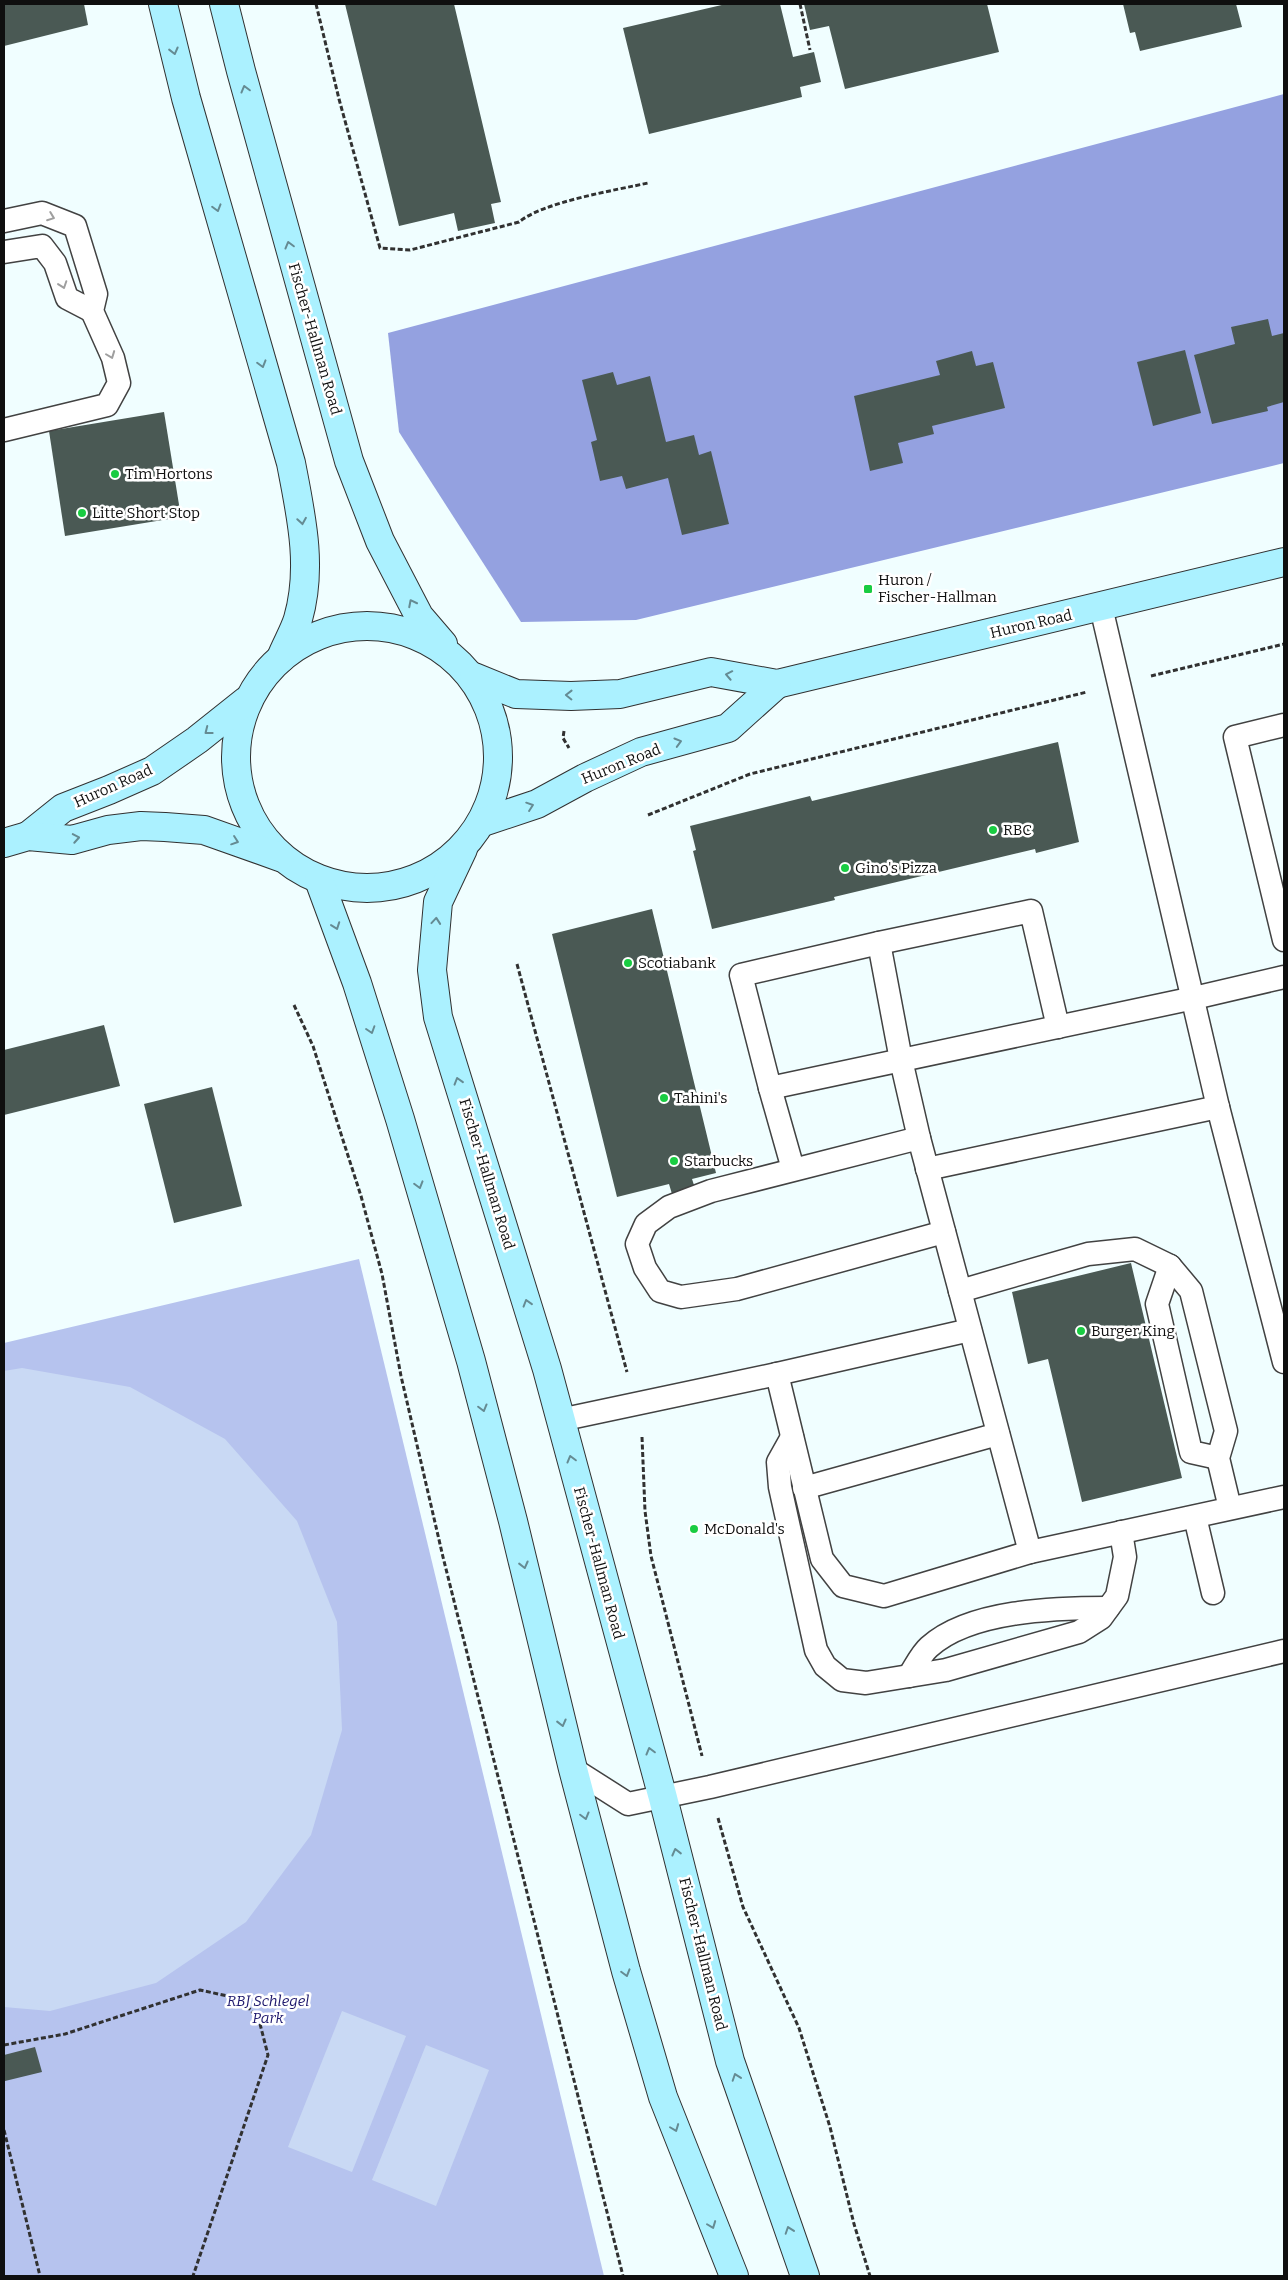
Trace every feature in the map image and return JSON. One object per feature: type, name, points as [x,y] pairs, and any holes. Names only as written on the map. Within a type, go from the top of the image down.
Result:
[{"type":"main road","points":[[163,4],[186,98],[291,463],[303,523],[305,587],[297,620],[281,658]]},
{"type":"main road","name":"Fischer-Hallman Road","points":[[224,4],[240,71],[349,461],[380,541],[414,608],[452,655]]},
{"type":"main road","name":"Huron Road","points":[[474,677],[516,694],[571,696],[620,694],[712,672],[777,684],[1284,562]]},
{"type":"main road","points":[[379,626],[418,635],[452,655],[474,677],[496,723],[498,756],[499,774],[483,822],[463,849],[432,873],[396,886],[357,889],[319,880],[280,857],[251,820],[236,775],[236,743],[246,701],[261,677],[281,658],[309,640],[340,628],[379,626]]},
{"type":"main road","name":"Huron Road","points":[[483,822],[537,804],[585,778],[641,752],[728,728],[777,684]]},
{"type":"main road","name":"Huron Road","points":[[16,840],[63,808],[152,771],[197,740],[246,701]]},
{"type":"main road","name":"Huron Road","points":[[16,840],[72,840],[108,830],[141,826],[165,827],[204,830],[280,857]]},
{"type":"main road","name":"Fischer-Hallman Road","points":[[463,849],[438,902],[432,970],[438,1017],[504,1227],[560,1420],[663,1798],[730,2062],[806,2276]]},
{"type":"main road","points":[[319,880],[356,983],[382,1065],[471,1361],[513,1521],[573,1769],[626,1971],[663,2097],[734,2276]]},
{"type":"lane","points":[[4,221],[42,213],[75,226],[96,294],[92,311],[113,358],[119,383],[107,405],[4,430]]},
{"type":"lane","points":[[4,252],[42,246],[55,263],[67,298],[92,311]]},
{"type":"lane","points":[[1100,607],[1194,998],[1218,1107],[1284,1362]]},
{"type":"lane","points":[[1284,725],[1235,737],[1284,940]]},
{"type":"lane","points":[[794,1169],[770,1088],[741,975],[879,943],[1031,911],[1058,1027]]},
{"type":"lane","points":[[879,943],[901,1060],[919,1138],[1030,1552]]},
{"type":"lane","points":[[770,1088],[1194,998],[1284,977]]},
{"type":"lane","points":[[927,1169],[1218,1107]]},
{"type":"lane","points":[[919,1138],[711,1191],[669,1207],[646,1224],[638,1244],[645,1268],[660,1291],[681,1297],[737,1289],[944,1232]]},
{"type":"lane","points":[[960,1290],[1098,1253],[1135,1249],[1170,1266],[1191,1290],[1226,1431],[1218,1458],[1230,1508]]},
{"type":"lane","points":[[1170,1266],[1157,1304],[1191,1452],[1218,1458]]},
{"type":"lane","points":[[560,1420],[777,1374],[970,1330]]},
{"type":"lane","points":[[777,1374],[822,1559],[843,1586],[884,1596],[1030,1552],[1284,1497]]},
{"type":"lane","points":[[804,1488],[998,1434]]},
{"type":"lane","points":[[792,1437],[778,1462],[780,1487],[816,1650],[824,1666],[842,1680],[866,1683],[946,1670],[1079,1632],[1101,1618],[1117,1596],[1125,1557],[1121,1532]]},
{"type":"lane","points":[[1195,1517],[1213,1593]]},
{"type":"lane","points":[[910,1676],[927,1648],[956,1628],[1007,1615],[1062,1608],[1108,1608]]},
{"type":"lane","points":[[573,1769],[628,1804],[663,1798],[1284,1651]]},
{"type":"path","points":[[316,4],[339,99],[380,248],[410,250],[520,222],[528,214],[591,196],[648,183]]},
{"type":"path","points":[[800,4],[810,50]]},
{"type":"path","points":[[648,815],[750,774],[1284,644]]},
{"type":"path","points":[[565,725],[563,738],[571,753]]},
{"type":"path","points":[[517,964],[636,1404],[642,1440],[645,1511],[651,1556],[710,1787],[743,1907],[799,2028],[830,2127],[854,2224],[870,2276]]},
{"type":"path","points":[[294,1005],[313,1046],[362,1196],[382,1274],[402,1376],[444,1557],[623,2276]]},
{"type":"path","points":[[4,2045],[65,2034],[200,1990],[240,1998],[259,2020],[268,2055],[193,2276]]},
{"type":"path","points":[[4,2130],[40,2276]]},
{"type":"green space","name":"RBJ Schlegel Park","points":[[359,1259],[604,2276],[4,2276],[4,1343]]},
{"type":"shaded area","points":[[1284,94],[1284,463],[636,620],[521,622],[399,432],[388,333]]},
{"type":"shaded area","points":[[22,1368],[130,1387],[225,1439],[297,1521],[337,1622],[342,1730],[311,1835],[246,1922],[156,1983],[50,2011],[4,2007],[4,1371]]},
{"type":"shaded area","points":[[342,2011],[406,2036],[352,2172],[288,2147]]},
{"type":"shaded area","points":[[426,2045],[489,2070],[436,2206],[372,2180]]},
{"type":"building","points":[[4,4],[84,4],[88,25],[4,46]]},
{"type":"building","points":[[345,4],[454,4],[501,202],[491,204],[495,223],[458,231],[454,213],[399,226]]},
{"type":"building","points":[[726,4],[780,4],[793,57],[814,52],[821,82],[800,87],[802,97],[649,134],[623,28]]},
{"type":"building","points":[[804,4],[987,4],[999,52],[845,89],[829,26],[810,30]]},
{"type":"building","points":[[1123,4],[1236,4],[1242,27],[1140,51],[1135,32],[1130,33]]},
{"type":"building","points":[[1268,319],[1272,336],[1284,333],[1284,402],[1267,407],[1268,411],[1212,424],[1194,355],[1235,344],[1231,327]]},
{"type":"building","points":[[1185,350],[1201,413],[1153,426],[1137,362]]},
{"type":"building","points":[[972,351],[976,366],[993,362],[1005,408],[932,426],[934,434],[898,443],[903,463],[870,471],[854,396],[940,375],[936,361]]},
{"type":"building","points":[[613,372],[617,385],[650,376],[666,442],[694,435],[699,455],[711,451],[729,524],[682,535],[668,478],[626,489],[622,476],[600,481],[591,442],[597,440],[582,380]]},
{"type":"building","name":"Tim Hortons","points":[[164,412],[181,517],[65,536],[49,431]]},
{"type":"building","points":[[1058,742],[1079,842],[1036,853],[1035,849],[834,897],[835,900],[712,929],[693,851],[696,850],[690,826],[810,796],[812,801]]},
{"type":"building","points":[[652,909],[716,1173],[692,1179],[695,1188],[672,1194],[669,1184],[617,1197],[552,934]]},
{"type":"building","points":[[104,1025],[120,1086],[4,1115],[4,1050]]},
{"type":"building","points":[[212,1087],[242,1206],[174,1223],[144,1104]]},
{"type":"building","points":[[1131,1263],[1182,1478],[1082,1502],[1048,1359],[1028,1364],[1012,1292]]},
{"type":"building","points":[[35,2047],[42,2072],[5,2081],[4,2055]]},
{"type":"place","name":"Tim Hortons","points":[[115,474]]},
{"type":"place","name":"Litte Short Stop","points":[[82,513]]},
{"type":"place","name":"Huron / Fischer-Hallman","points":[[868,589]]},
{"type":"place","name":"RBC","points":[[993,830]]},
{"type":"place","name":"Gino's Pizza","points":[[845,868]]},
{"type":"place","name":"Scotiabank","points":[[628,963]]},
{"type":"place","name":"Tahini's","points":[[664,1098]]},
{"type":"place","name":"Starbucks","points":[[674,1161]]},
{"type":"place","name":"Burger King","points":[[1081,1331]]},
{"type":"place","name":"McDonald's","points":[[694,1529]]}]
